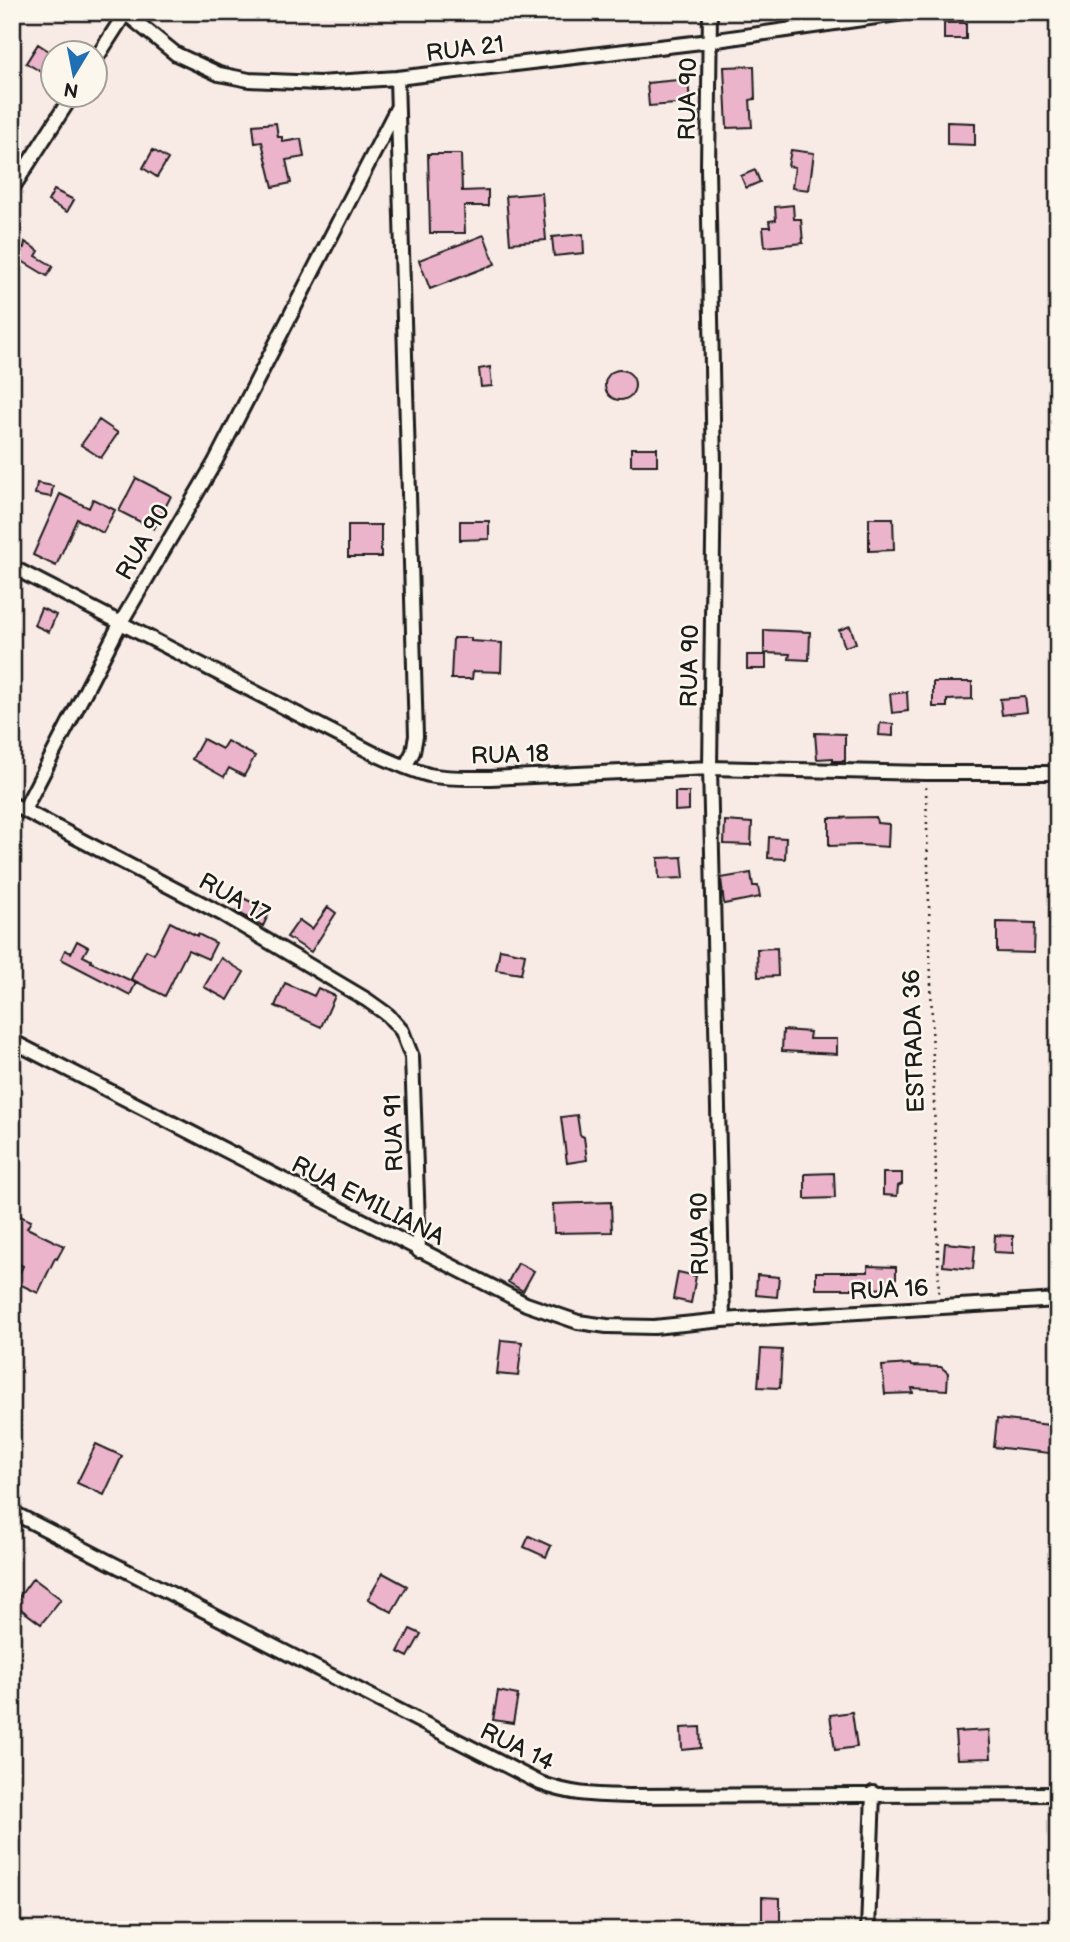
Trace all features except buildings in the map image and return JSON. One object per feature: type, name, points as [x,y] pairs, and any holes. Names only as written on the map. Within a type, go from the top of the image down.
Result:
[{"type":"street","name":"RUA 90","points":[[710,12],[708,168],[714,467],[710,768],[723,1320]]},
{"type":"street","name":"RUA 21","points":[[125,13],[176,54],[219,74],[249,80],[319,83],[397,78],[710,41],[911,12]]},
{"type":"street","points":[[108,40],[125,13]]},
{"type":"street","points":[[397,78],[416,736],[413,752],[405,767]]},
{"type":"street","points":[[12,189],[64,108]]},
{"type":"street","name":"RUA 90","points":[[18,807],[120,624],[215,462],[397,108]]},
{"type":"street","name":"RUA 18","points":[[12,567],[373,753],[430,775],[462,778],[710,768],[1058,774]]},
{"type":"street","name":"RUA 17","points":[[18,807],[224,915],[367,1000],[388,1015],[402,1031],[412,1056]]},
{"type":"street","name":"RUA EMILIANA","points":[[12,1041],[526,1304],[578,1322],[607,1326],[654,1327],[723,1320]]},
{"type":"street","name":"RUA 91","points":[[412,1056],[419,1251]]},
{"type":"street","name":"RUA 16","points":[[723,1320],[1058,1300]]},
{"type":"street","name":"RUA 14","points":[[12,1512],[540,1783],[562,1791],[628,1796],[1058,1794]]},
{"type":"street","points":[[868,1930],[873,1793]]},
{"type":"path","name":"ESTRADA 36","points":[[926,773],[939,1308]]}]
